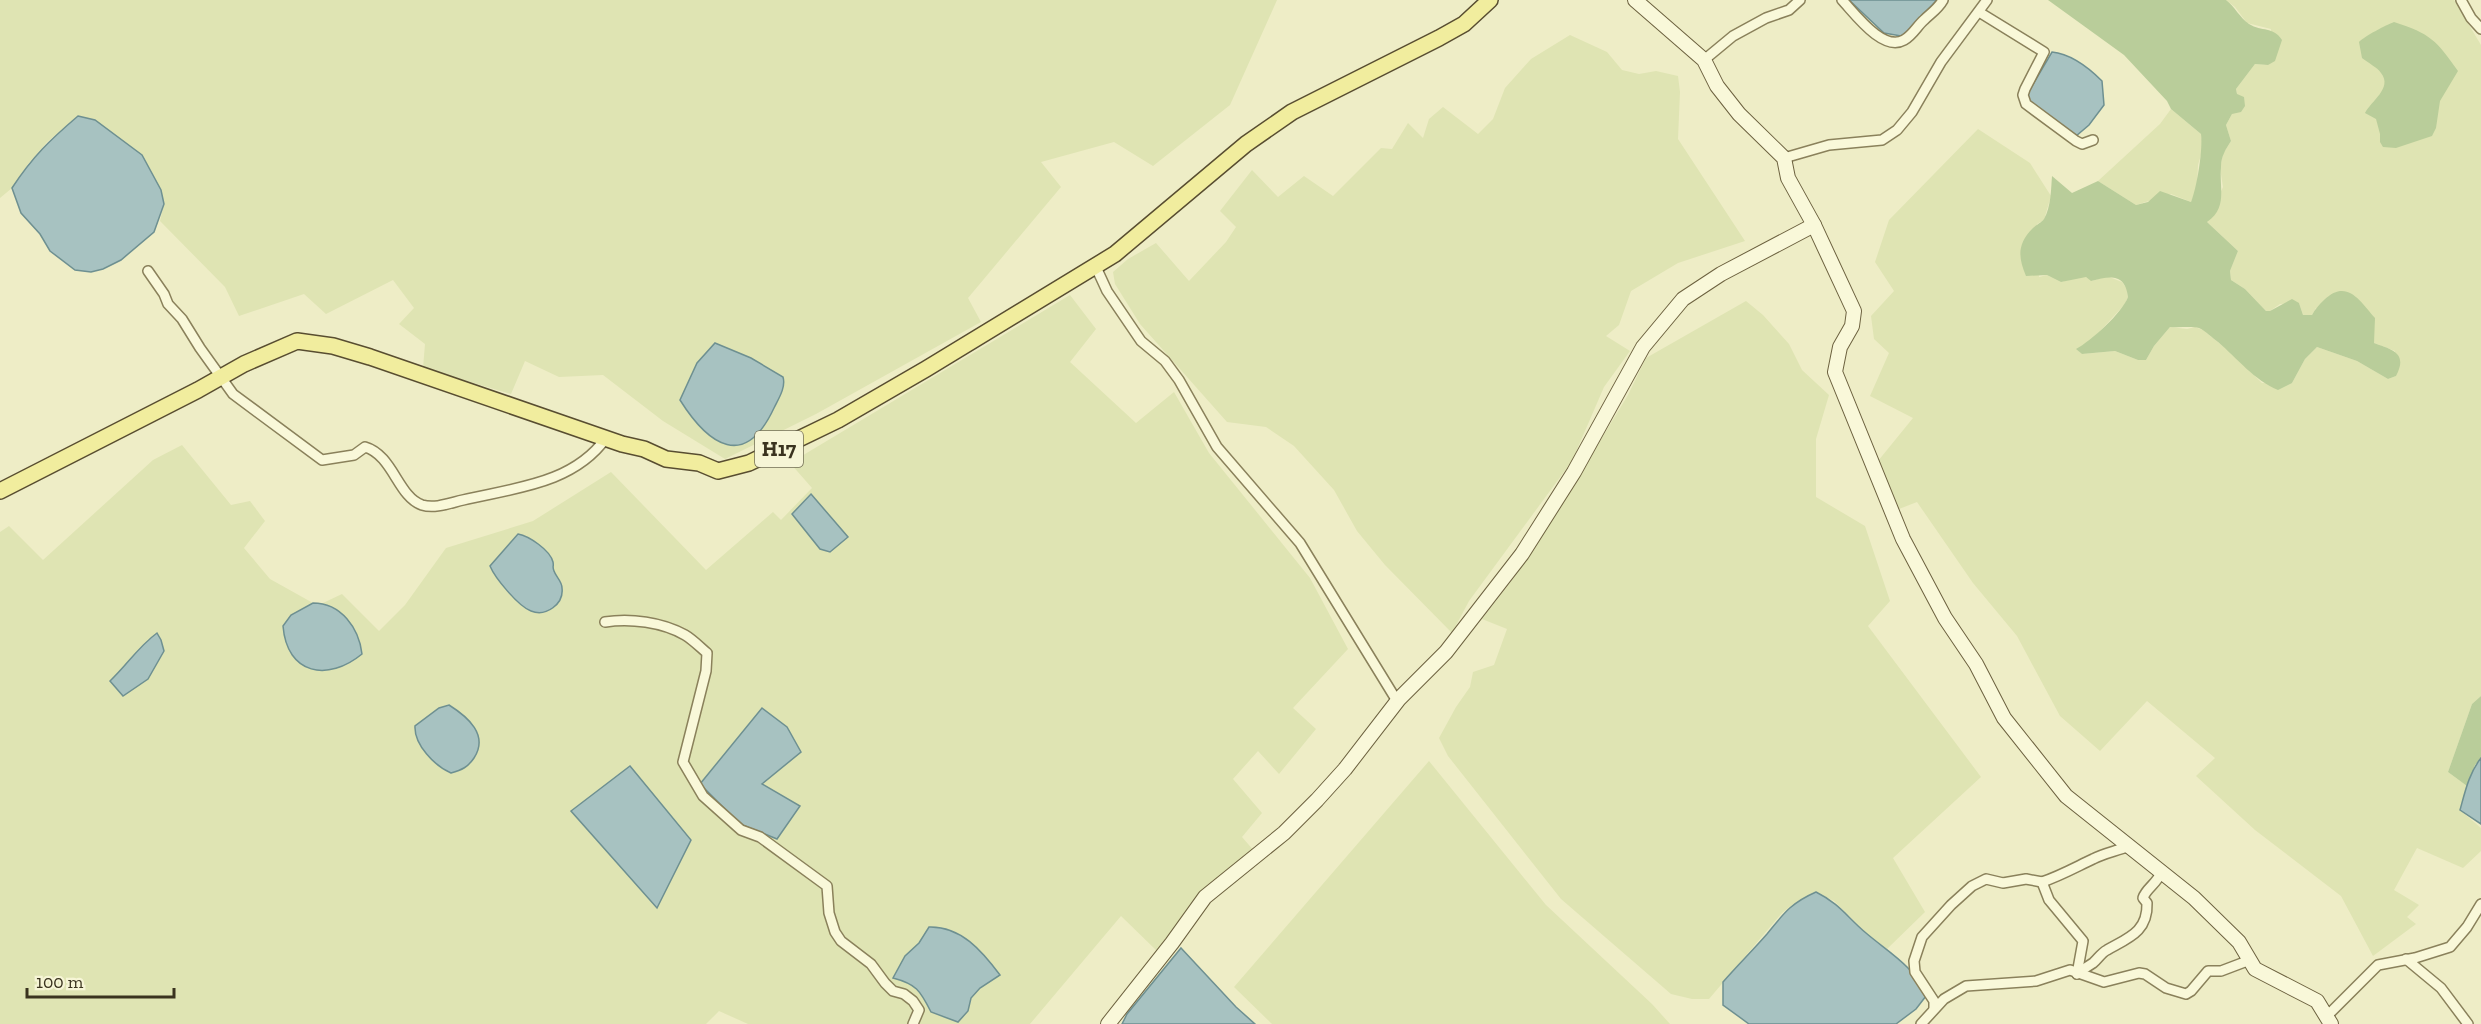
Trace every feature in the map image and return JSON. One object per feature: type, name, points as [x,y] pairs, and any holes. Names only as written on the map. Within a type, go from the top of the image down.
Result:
[{"type":"main road","name":"H17","points":[[0,491],[198,390],[220,376],[297,341],[333,346],[503,401],[606,438],[644,448],[666,459],[699,463],[718,471],[749,463],[838,420],[1115,254],[1246,144],[1292,112],[1440,38],[1464,24],[1487,0]]},
{"type":"street","points":[[1635,0],[1704,60],[1716,86],[1739,114],[1784,158],[1788,178],[1814,225],[1854,311],[1852,326],[1840,347],[1835,372],[1904,539],[1945,618],[1976,664],[2004,718],[2066,796],[2194,898],[2239,942],[2255,969],[2317,1001],[2329,1020],[2378,965],[2450,946],[2467,927],[2481,904]]},
{"type":"street","points":[[1704,60],[1733,36],[1766,18],[1789,9],[1800,0]]},
{"type":"street","points":[[1842,0],[1884,41],[1896,44],[1906,39],[1943,0]]},
{"type":"street","points":[[1784,158],[1829,145],[1882,140],[1897,130],[1912,112],[1941,62],[1987,0]]},
{"type":"street","points":[[2461,0],[2471,18],[2481,28]]},
{"type":"street","points":[[1979,12],[2044,52],[2023,95],[2026,104],[2076,141],[2082,144],[2093,140]]},
{"type":"street","points":[[1108,1024],[1205,897],[1284,833],[1317,800],[1345,769],[1397,701],[1446,652],[1522,554],[1574,472],[1642,347],[1683,299],[1721,274],[1814,225]]},
{"type":"street","points":[[1095,265],[1107,291],[1141,340],[1165,361],[1179,380],[1217,447],[1300,543],[1397,701]]},
{"type":"street","points":[[148,271],[168,304],[182,319],[225,385],[238,398],[322,460],[354,454],[365,447],[372,449],[387,464],[408,494],[423,505],[448,504],[529,487],[581,463],[594,454],[606,438]]},
{"type":"street","points":[[605,622],[617,620],[652,623],[684,635],[707,653],[706,671],[696,702],[683,762],[703,796],[741,830],[760,837],[826,886],[829,914],[835,932],[841,941],[871,964],[893,991],[904,994],[913,1001],[919,1010],[913,1024]]},
{"type":"street","points":[[1934,1008],[1934,1001],[1915,972],[1914,961],[1922,937],[1958,899],[1986,879],[2003,883],[2026,879],[2042,882],[2104,854],[2129,846]]},
{"type":"street","points":[[2077,974],[2105,951],[2123,943],[2141,928],[2147,908],[2147,903],[2143,898],[2144,894],[2160,877],[2161,872]]},
{"type":"street","points":[[2042,882],[2049,900],[2083,941],[2077,974]]},
{"type":"street","points":[[2406,959],[2441,988],[2468,1024]]},
{"type":"street","points":[[1921,1024],[1934,1008],[1966,986],[2036,981],[2070,970],[2104,982],[2139,973],[2145,974],[2166,988],[2186,994],[2208,971],[2221,971],[2250,960]]},
{"type":"green space","points":[[0,0],[1277,0],[1230,105],[1153,166],[1114,142],[1041,162],[1061,187],[968,298],[981,322],[816,414],[725,459],[663,421],[603,375],[559,377],[525,361],[511,394],[423,368],[425,344],[399,324],[414,308],[393,280],[326,314],[304,294],[239,316],[225,287],[160,221],[164,204],[161,190],[142,155],[114,134],[78,116],[47,142],[12,188],[0,198]]},
{"type":"green space","points":[[2048,0],[2226,0],[2249,24],[2279,36],[2282,40],[2275,61],[2268,65],[2255,64],[2236,89],[2237,94],[2244,97],[2245,106],[2241,112],[2232,114],[2226,125],[2231,141],[2221,163],[2220,204],[2214,216],[2207,222],[2238,251],[2230,271],[2231,280],[2245,289],[2266,311],[2292,299],[2299,303],[2303,315],[2312,315],[2332,294],[2340,291],[2352,294],[2375,318],[2374,343],[2392,350],[2399,357],[2396,376],[2388,379],[2357,361],[2317,347],[2305,359],[2292,383],[2278,390],[2261,381],[2218,342],[2196,327],[2170,327],[2146,360],[2138,360],[2115,351],[2082,354],[2076,349],[2105,326],[2125,304],[2128,297],[2124,284],[2116,278],[2091,281],[2086,277],[2061,282],[2047,275],[2026,276],[2020,257],[2022,245],[2028,234],[2046,214],[2052,176],[2072,193],[2098,181],[2136,205],[2148,202],[2160,191],[2191,202],[2199,168],[2201,134],[2171,109],[2167,101],[2124,55]]},
{"type":"green space","points":[[2226,0],[2454,0],[2481,45],[2481,696],[2472,704],[2448,772],[2467,786],[2460,810],[2481,828],[2481,851],[2463,868],[2417,848],[2394,890],[2419,905],[2407,917],[2416,924],[2373,956],[2341,896],[2255,830],[2196,776],[2215,758],[2147,701],[2100,751],[2060,716],[2017,636],[1973,583],[1917,502],[1899,509],[1878,461],[1913,418],[1870,396],[1889,353],[1874,339],[1871,316],[1894,291],[1875,262],[1889,220],[1978,129],[2030,163],[2051,196],[2044,220],[2037,224],[2039,277],[2047,275],[2061,282],[2079,277],[2086,277],[2092,281],[2107,276],[2122,282],[2127,289],[2128,297],[2125,304],[2091,341],[2077,349],[2082,354],[2115,351],[2138,360],[2146,360],[2170,327],[2187,329],[2195,327],[2203,330],[2235,356],[2262,383],[2292,383],[2305,359],[2317,347],[2357,361],[2388,379],[2396,376],[2395,351],[2374,343],[2316,308],[2309,317],[2303,315],[2299,303],[2280,304],[2266,311],[2245,289],[2231,280],[2230,271],[2238,251],[2207,222],[2223,187],[2220,168],[2223,154],[2231,141],[2226,125],[2232,114],[2236,89],[2255,64],[2268,65],[2271,29],[2247,23],[2235,7]]},
{"type":"green space","points":[[2394,22],[2417,30],[2432,39],[2458,71],[2440,101],[2436,128],[2432,136],[2396,148],[2383,147],[2376,119],[2365,113],[2383,89],[2384,79],[2377,69],[2362,58],[2359,42]]},
{"type":"green space","points":[[1570,35],[1607,52],[1622,70],[1639,74],[1656,71],[1678,76],[1680,92],[1678,139],[1745,241],[1678,263],[1631,291],[1619,325],[1606,336],[1630,351],[1604,387],[1572,461],[1469,601],[1452,633],[1385,565],[1357,531],[1334,490],[1294,446],[1266,427],[1227,422],[1140,324],[1115,284],[1113,272],[1128,259],[1156,243],[1189,281],[1226,242],[1236,227],[1220,211],[1252,170],[1278,197],[1304,176],[1333,196],[1381,148],[1392,149],[1408,123],[1423,138],[1429,119],[1443,107],[1478,134],[1493,119],[1505,88],[1531,59]]},
{"type":"green space","points":[[2171,109],[2201,134],[2203,148],[2198,165],[2197,187],[2191,202],[2171,194],[2136,205],[2098,181],[2160,124]]},
{"type":"green space","points":[[1070,295],[1096,329],[1070,362],[1136,423],[1174,392],[1209,453],[1310,578],[1348,649],[1293,708],[1316,729],[1279,774],[1258,751],[1233,779],[1262,813],[1242,837],[1255,852],[1197,897],[1157,951],[1121,916],[1030,1024],[748,1024],[719,1011],[706,1024],[0,1024],[0,532],[9,526],[43,560],[153,460],[182,445],[231,505],[250,501],[265,521],[244,548],[270,579],[313,603],[323,603],[342,594],[379,631],[405,605],[446,548],[533,521],[611,472],[706,570],[773,512],[781,520],[812,488],[790,463]]},
{"type":"green space","points":[[1746,301],[1763,315],[1789,344],[1802,370],[1829,395],[1816,439],[1816,497],[1865,526],[1890,601],[1868,626],[1981,777],[1893,858],[1925,912],[1887,949],[1866,933],[1834,901],[1816,892],[1796,902],[1782,913],[1709,999],[1692,999],[1671,994],[1561,899],[1448,756],[1439,738],[1470,687],[1473,672],[1494,665],[1507,629],[1482,619],[1513,579],[1553,518],[1628,395],[1646,358]]},
{"type":"green space","points":[[2481,696],[2481,758],[2475,765],[2467,786],[2448,772],[2472,704]]},
{"type":"green space","points":[[1429,761],[1546,905],[1652,1004],[1670,1024],[1272,1024],[1234,987]]},
{"type":"water","points":[[1849,0],[1937,0],[1909,32],[1901,36],[1884,33]]},
{"type":"water","points":[[2052,52],[2079,62],[2102,81],[2104,105],[2089,125],[2076,136],[2025,98]]},
{"type":"water","points":[[78,116],[95,120],[142,155],[161,190],[164,204],[154,232],[121,260],[91,272],[75,270],[50,251],[40,234],[21,213],[12,188],[42,149]]},
{"type":"water","points":[[715,343],[751,358],[783,377],[782,392],[763,427],[751,439],[739,445],[727,444],[715,439],[691,416],[680,400],[697,363]]},
{"type":"water","points":[[811,494],[848,537],[830,552],[820,549],[792,514]]},
{"type":"water","points":[[518,534],[538,544],[548,553],[553,562],[554,571],[562,586],[562,594],[557,604],[548,611],[531,611],[520,604],[490,566]]},
{"type":"water","points":[[313,603],[332,607],[347,619],[357,635],[362,654],[349,663],[323,670],[311,669],[301,664],[292,655],[286,642],[283,626],[291,615]]},
{"type":"water","points":[[157,633],[164,651],[148,679],[123,696],[110,681]]},
{"type":"water","points":[[449,705],[474,727],[479,742],[478,750],[469,764],[451,773],[427,754],[418,740],[415,726],[439,708]]},
{"type":"water","points":[[762,708],[787,727],[801,752],[762,784],[800,806],[777,839],[740,824],[700,784]]},
{"type":"water","points":[[2481,758],[2481,824],[2460,810],[2470,776]]},
{"type":"water","points":[[630,766],[691,840],[657,908],[571,811]]},
{"type":"water","points":[[1816,892],[1837,906],[1916,977],[1926,996],[1916,1009],[1896,1024],[1749,1024],[1723,1005],[1723,982],[1788,909]]},
{"type":"water","points":[[929,927],[941,928],[961,935],[986,957],[1000,975],[980,988],[971,998],[968,1011],[958,1022],[931,1012],[916,989],[893,978],[905,956],[919,943]]},
{"type":"water","points":[[1181,948],[1255,1024],[1122,1024],[1127,1014]]}]
